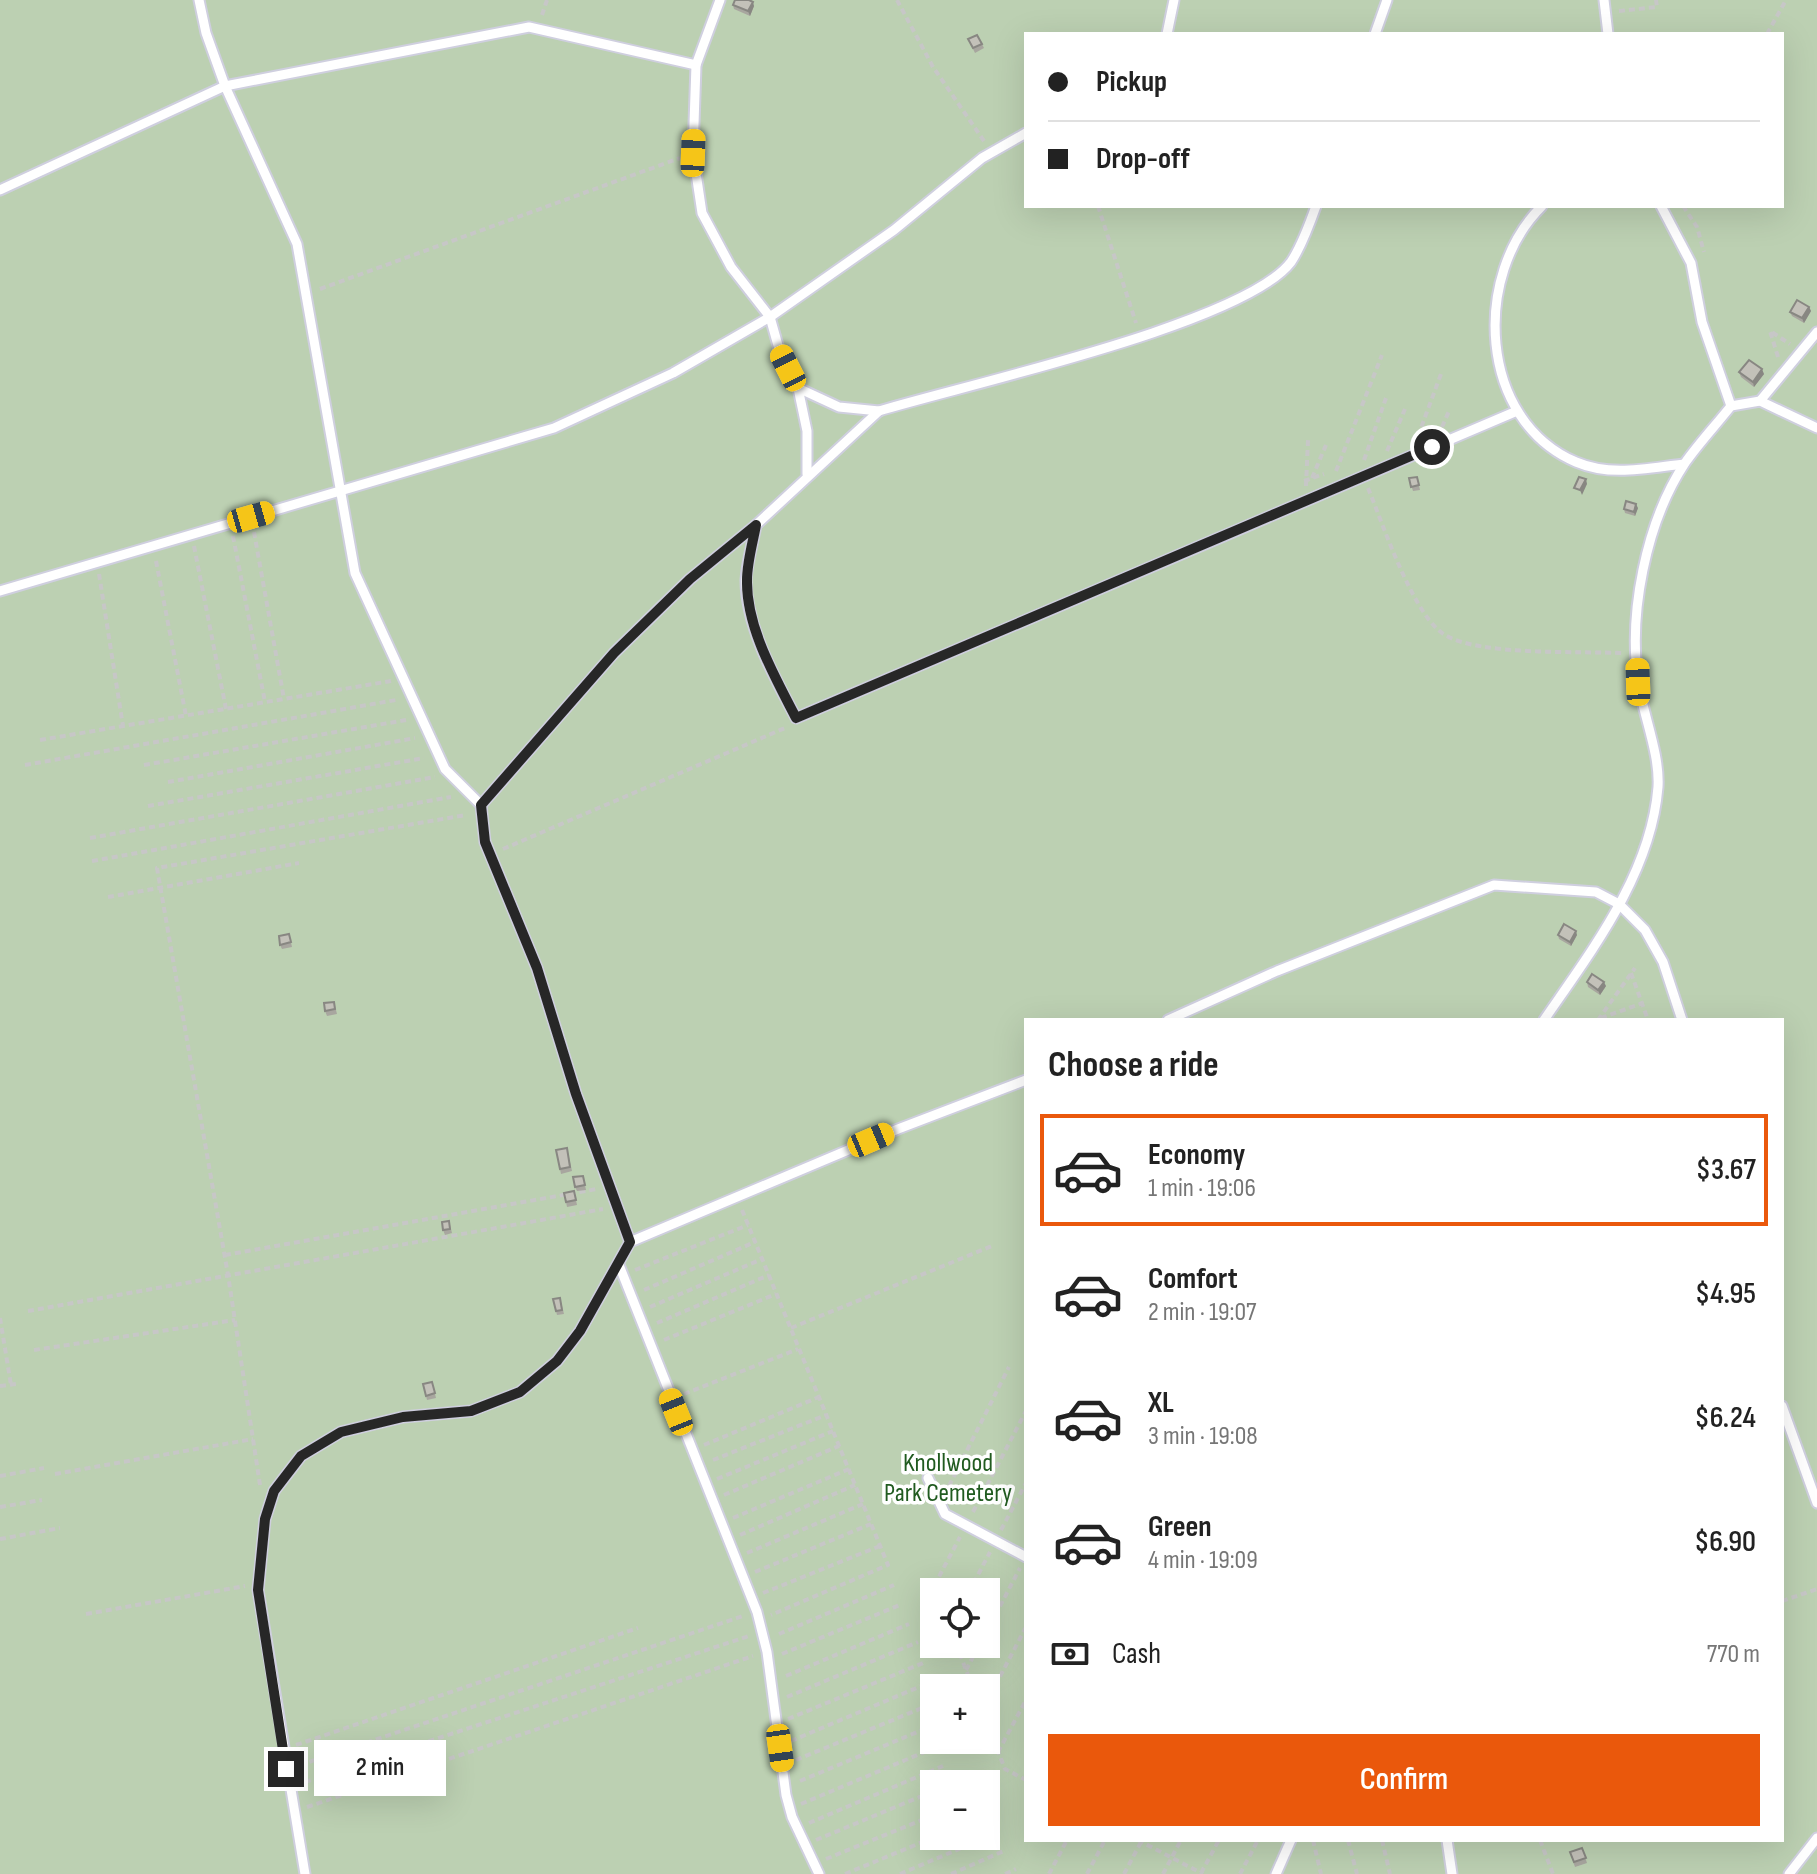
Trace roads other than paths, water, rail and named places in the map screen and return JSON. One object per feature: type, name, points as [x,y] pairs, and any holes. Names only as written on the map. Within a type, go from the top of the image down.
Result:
[{"type":"lane","points":[[199,0],[206,33],[225,86],[297,244],[355,573],[438,755],[449,774],[481,809],[491,854],[537,968],[576,1094],[630,1242]]},
{"type":"lane","points":[[720,0],[696,65],[693,153],[702,213],[731,267],[770,317],[779,349],[798,388],[807,431],[807,474]]},
{"type":"lane","points":[[1168,32],[1175,3],[1186,0]]},
{"type":"lane","points":[[1376,32],[1387,0]]},
{"type":"lane","points":[[1604,0],[1608,32]]},
{"type":"lane","points":[[0,190],[225,86],[529,27],[696,65]]},
{"type":"lane","points":[[0,591],[554,428],[673,373],[770,317],[894,230],[992,153],[1024,134]]},
{"type":"lane","points":[[798,388],[839,407],[879,411],[1140,337],[1246,296],[1290,263],[1315,208]]},
{"type":"lane","points":[[1540,208],[1509,250],[1496,302],[1495,341],[1503,382],[1517,411],[1545,444],[1576,462],[1610,472],[1684,464]]},
{"type":"lane","points":[[1662,208],[1691,263],[1702,322],[1731,406]]},
{"type":"lane","points":[[1760,401],[1817,332]]},
{"type":"lane","points":[[1545,1018],[1633,881],[1650,829],[1658,785],[1638,682],[1640,576],[1684,464],[1731,406],[1760,401],[1817,428]]},
{"type":"lane","points":[[481,809],[614,653],[690,579],[756,525],[807,474],[879,411]]},
{"type":"lane","points":[[756,525],[746,580],[752,611],[773,673],[796,718],[1517,411]]},
{"type":"lane","points":[[1172,1018],[1277,971],[1494,885],[1596,892],[1619,904],[1645,930],[1657,952],[1681,1018]]},
{"type":"lane","points":[[305,1874],[259,1584],[265,1519],[274,1491],[301,1456],[341,1432],[403,1417],[471,1411],[520,1392],[557,1361],[580,1331],[630,1242],[1024,1081]]},
{"type":"lane","points":[[619,1265],[757,1612],[767,1652],[786,1795],[819,1874]]},
{"type":"lane","points":[[1784,1412],[1817,1503]]},
{"type":"lane","points":[[928,1478],[945,1514],[1024,1556]]},
{"type":"lane","points":[[1789,1874],[1817,1838]]},
{"type":"lane","points":[[1276,1874],[1290,1842]]},
{"type":"lane","points":[[1447,1842],[1452,1874]]},
{"type":"park label","name":"Knollwood Park Cemetery","points":[[948,1478]]}]
